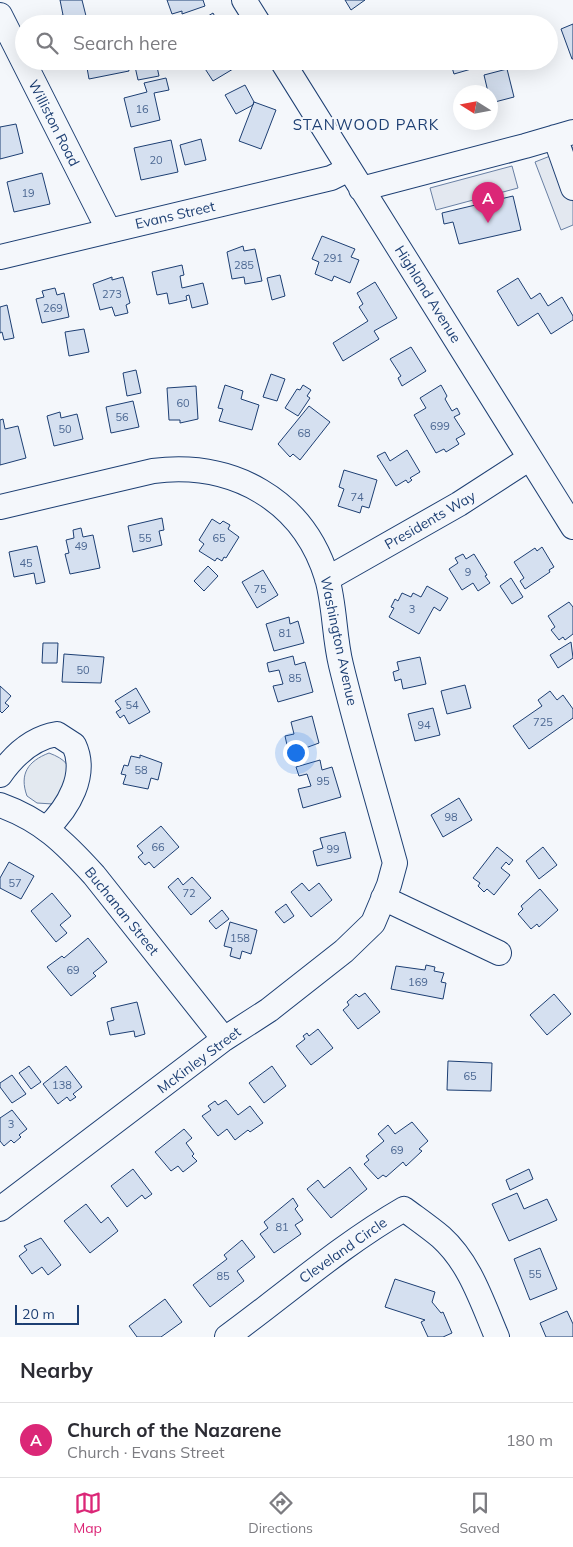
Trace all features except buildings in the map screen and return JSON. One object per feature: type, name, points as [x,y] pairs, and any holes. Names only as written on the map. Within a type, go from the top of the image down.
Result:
[{"type":"street","points":[[244,0],[253,15]]},
{"type":"street","name":"Williston Road","points":[[0,15],[15,45]]},
{"type":"street","name":"Williston Road","points":[[28,70],[109,231]]},
{"type":"street","name":"Highland Avenue","points":[[288,70],[573,527]]},
{"type":"street","points":[[564,134],[573,188]]},
{"type":"street","name":"Evans Street","points":[[0,257],[331,178],[355,179],[413,176],[564,134]]},
{"type":"street","name":"Presidents Way","points":[[327,579],[459,504],[530,458]]},
{"type":"street","name":"Washington Avenue","points":[[0,507],[153,471],[178,468],[228,475],[257,489],[288,512],[315,548],[327,579],[340,662],[395,863],[383,898]]},
{"type":"street","points":[[0,775],[13,757],[42,737],[56,734],[74,745],[78,760],[76,784],[65,807],[47,828]]},
{"type":"street","name":"Buchanan Street","points":[[0,805],[33,819],[47,828],[94,875],[224,1039]]},
{"type":"street","points":[[383,898],[499,953]]},
{"type":"street","name":"McKinley Street","points":[[0,1209],[224,1039],[268,1010],[344,951],[373,923],[383,898]]},
{"type":"street","name":"Cleveland Circle","points":[[227,1337],[333,1254],[368,1229],[404,1209],[442,1238],[457,1256],[471,1277],[497,1337]]},
{"type":"shaded area","points":[[573,147],[573,225],[561,230],[535,162]]},
{"type":"shaded area","points":[[512,166],[518,188],[436,210],[430,188]]},
{"type":"shaded area","points":[[49,753],[66,763],[69,775],[64,789],[53,804],[37,803],[27,796],[24,781],[25,775],[31,764]]},
{"type":"place","name":"Church of the Nazarene","points":[[488,223]]},
{"type":"district","name":"STANWOOD PARK","points":[[366,125]]}]
